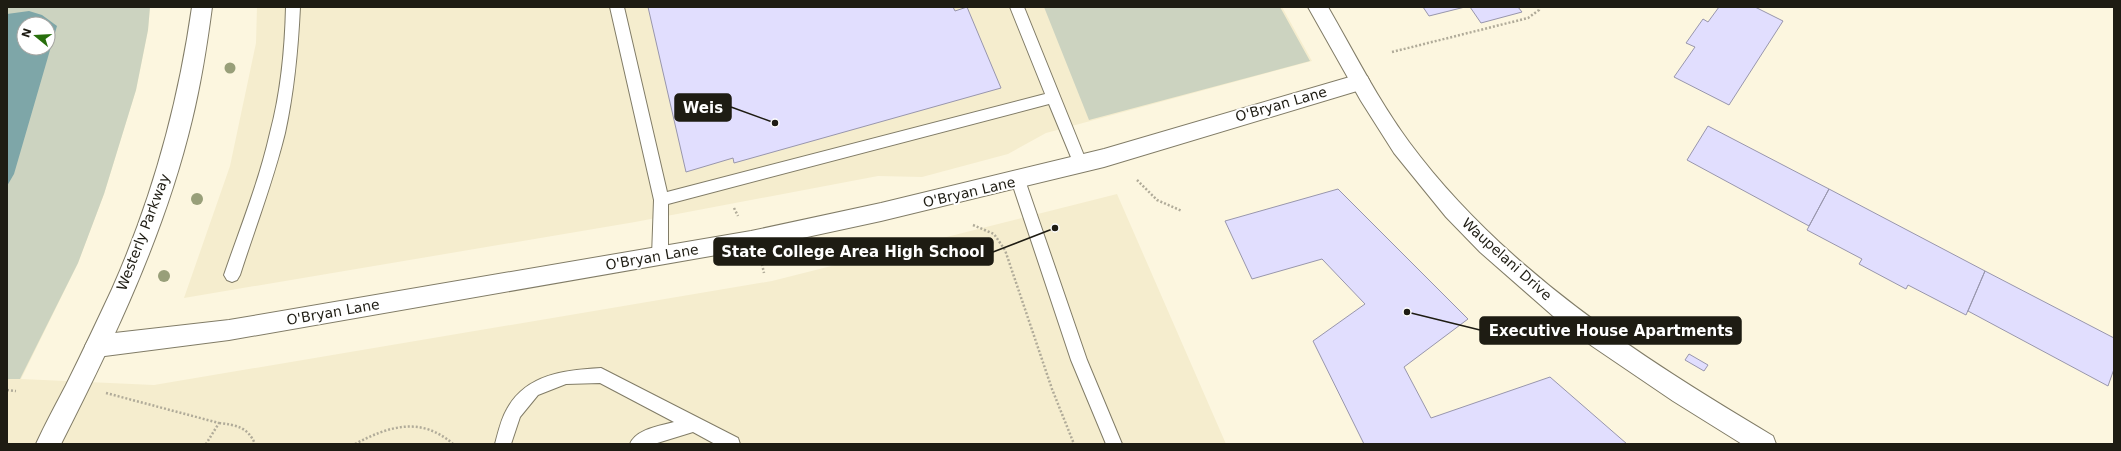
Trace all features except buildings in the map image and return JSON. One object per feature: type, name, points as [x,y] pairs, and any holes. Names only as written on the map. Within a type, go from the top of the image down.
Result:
[{"type":"street","name":"Westerly Parkway","points":[[48,444],[97,346],[147,227],[172,154],[193,74],[202,7]]},
{"type":"street","name":"Waupelani Drive","points":[[1318,7],[1360,82],[1402,148],[1430,184],[1461,218],[1506,262],[1569,314],[1618,351],[1764,444]]},
{"type":"street","name":"O'Bryan Lane","points":[[97,346],[157,340],[228,330],[751,240],[1018,180],[1104,158],[1360,82]]},
{"type":"lane","points":[[232,275],[260,190],[282,113],[292,35],[293,7]]},
{"type":"lane","points":[[617,7],[661,200],[660,256]]},
{"type":"lane","points":[[1017,7],[1080,163]]},
{"type":"lane","points":[[661,200],[1053,97]]},
{"type":"lane","points":[[1018,180],[1079,360],[1114,444]]},
{"type":"lane","points":[[503,444],[513,413],[532,390],[566,377],[601,375],[732,444]]},
{"type":"lane","points":[[638,444],[650,437],[695,424]]},
{"type":"path","points":[[1392,52],[1528,18],[1538,10],[1539,7]]},
{"type":"path","points":[[1137,180],[1146,191],[1162,204],[1182,212]]},
{"type":"path","points":[[734,208],[739,219]]},
{"type":"path","points":[[973,225],[994,234],[1005,250],[1063,419],[1074,444]]},
{"type":"path","points":[[7,390],[16,391]]},
{"type":"path","points":[[105,392],[129,400],[219,423],[239,425],[251,433],[255,444]]},
{"type":"path","points":[[206,444],[219,423]]},
{"type":"path","points":[[356,444],[378,432],[399,426],[413,426],[433,429],[447,437],[453,444]]},
{"type":"shaded area","points":[[7,7],[150,7],[148,30],[136,90],[104,194],[78,263],[21,379],[154,385],[772,281],[1117,194],[1226,444],[7,444]]},
{"type":"shaded area","points":[[257,7],[1282,7],[1312,61],[1046,133],[1008,154],[922,177],[878,176],[635,222],[184,298],[230,166],[256,43]]},
{"type":"green space","points":[[7,7],[150,7],[148,30],[136,90],[104,194],[78,263],[20,379],[7,379]]},
{"type":"green space","points":[[1044,7],[1280,7],[1310,61],[1089,120]]},
{"type":"water","points":[[29,11],[43,16],[16,16],[16,56],[48,56],[14,174],[7,186],[7,14]]},
{"type":"place","name":"Weis","points":[[775,123]]},
{"type":"place","name":"State College Area High School","points":[[1055,228]]},
{"type":"place","name":"Executive House Apartments","points":[[1407,312]]}]
